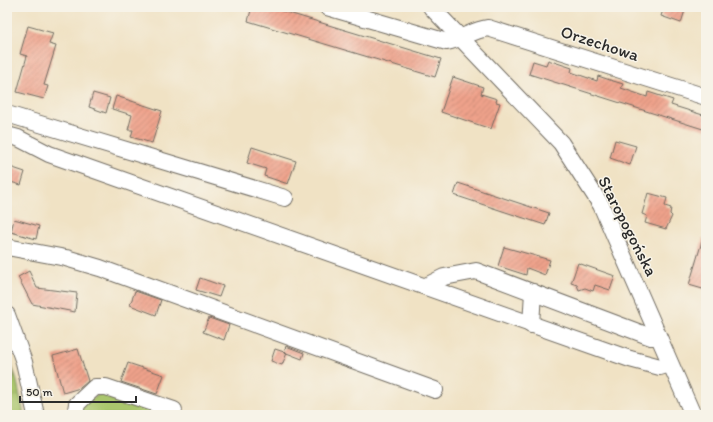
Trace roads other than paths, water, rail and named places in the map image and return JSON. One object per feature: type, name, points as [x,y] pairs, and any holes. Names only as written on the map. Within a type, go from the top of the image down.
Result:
[{"type":"street","name":"Orzechowa","points":[[327,7],[447,42],[460,38],[476,30],[488,28],[706,97]]},
{"type":"street","name":"Staropogońska","points":[[430,7],[561,143],[601,205],[693,415]]},
{"type":"street","points":[[7,114],[285,198]]},
{"type":"street","points":[[7,135],[18,138],[49,154],[426,286],[531,326],[630,359],[660,367],[670,364]]},
{"type":"street","points":[[7,247],[66,258],[100,268],[435,390]]},
{"type":"street","points":[[426,286],[444,277],[476,270],[650,337],[658,337]]},
{"type":"street","points":[[531,326],[534,292]]},
{"type":"street","points":[[7,315],[24,362],[36,415]]},
{"type":"street","points":[[74,415],[77,404],[95,387],[106,387],[174,410]]}]
